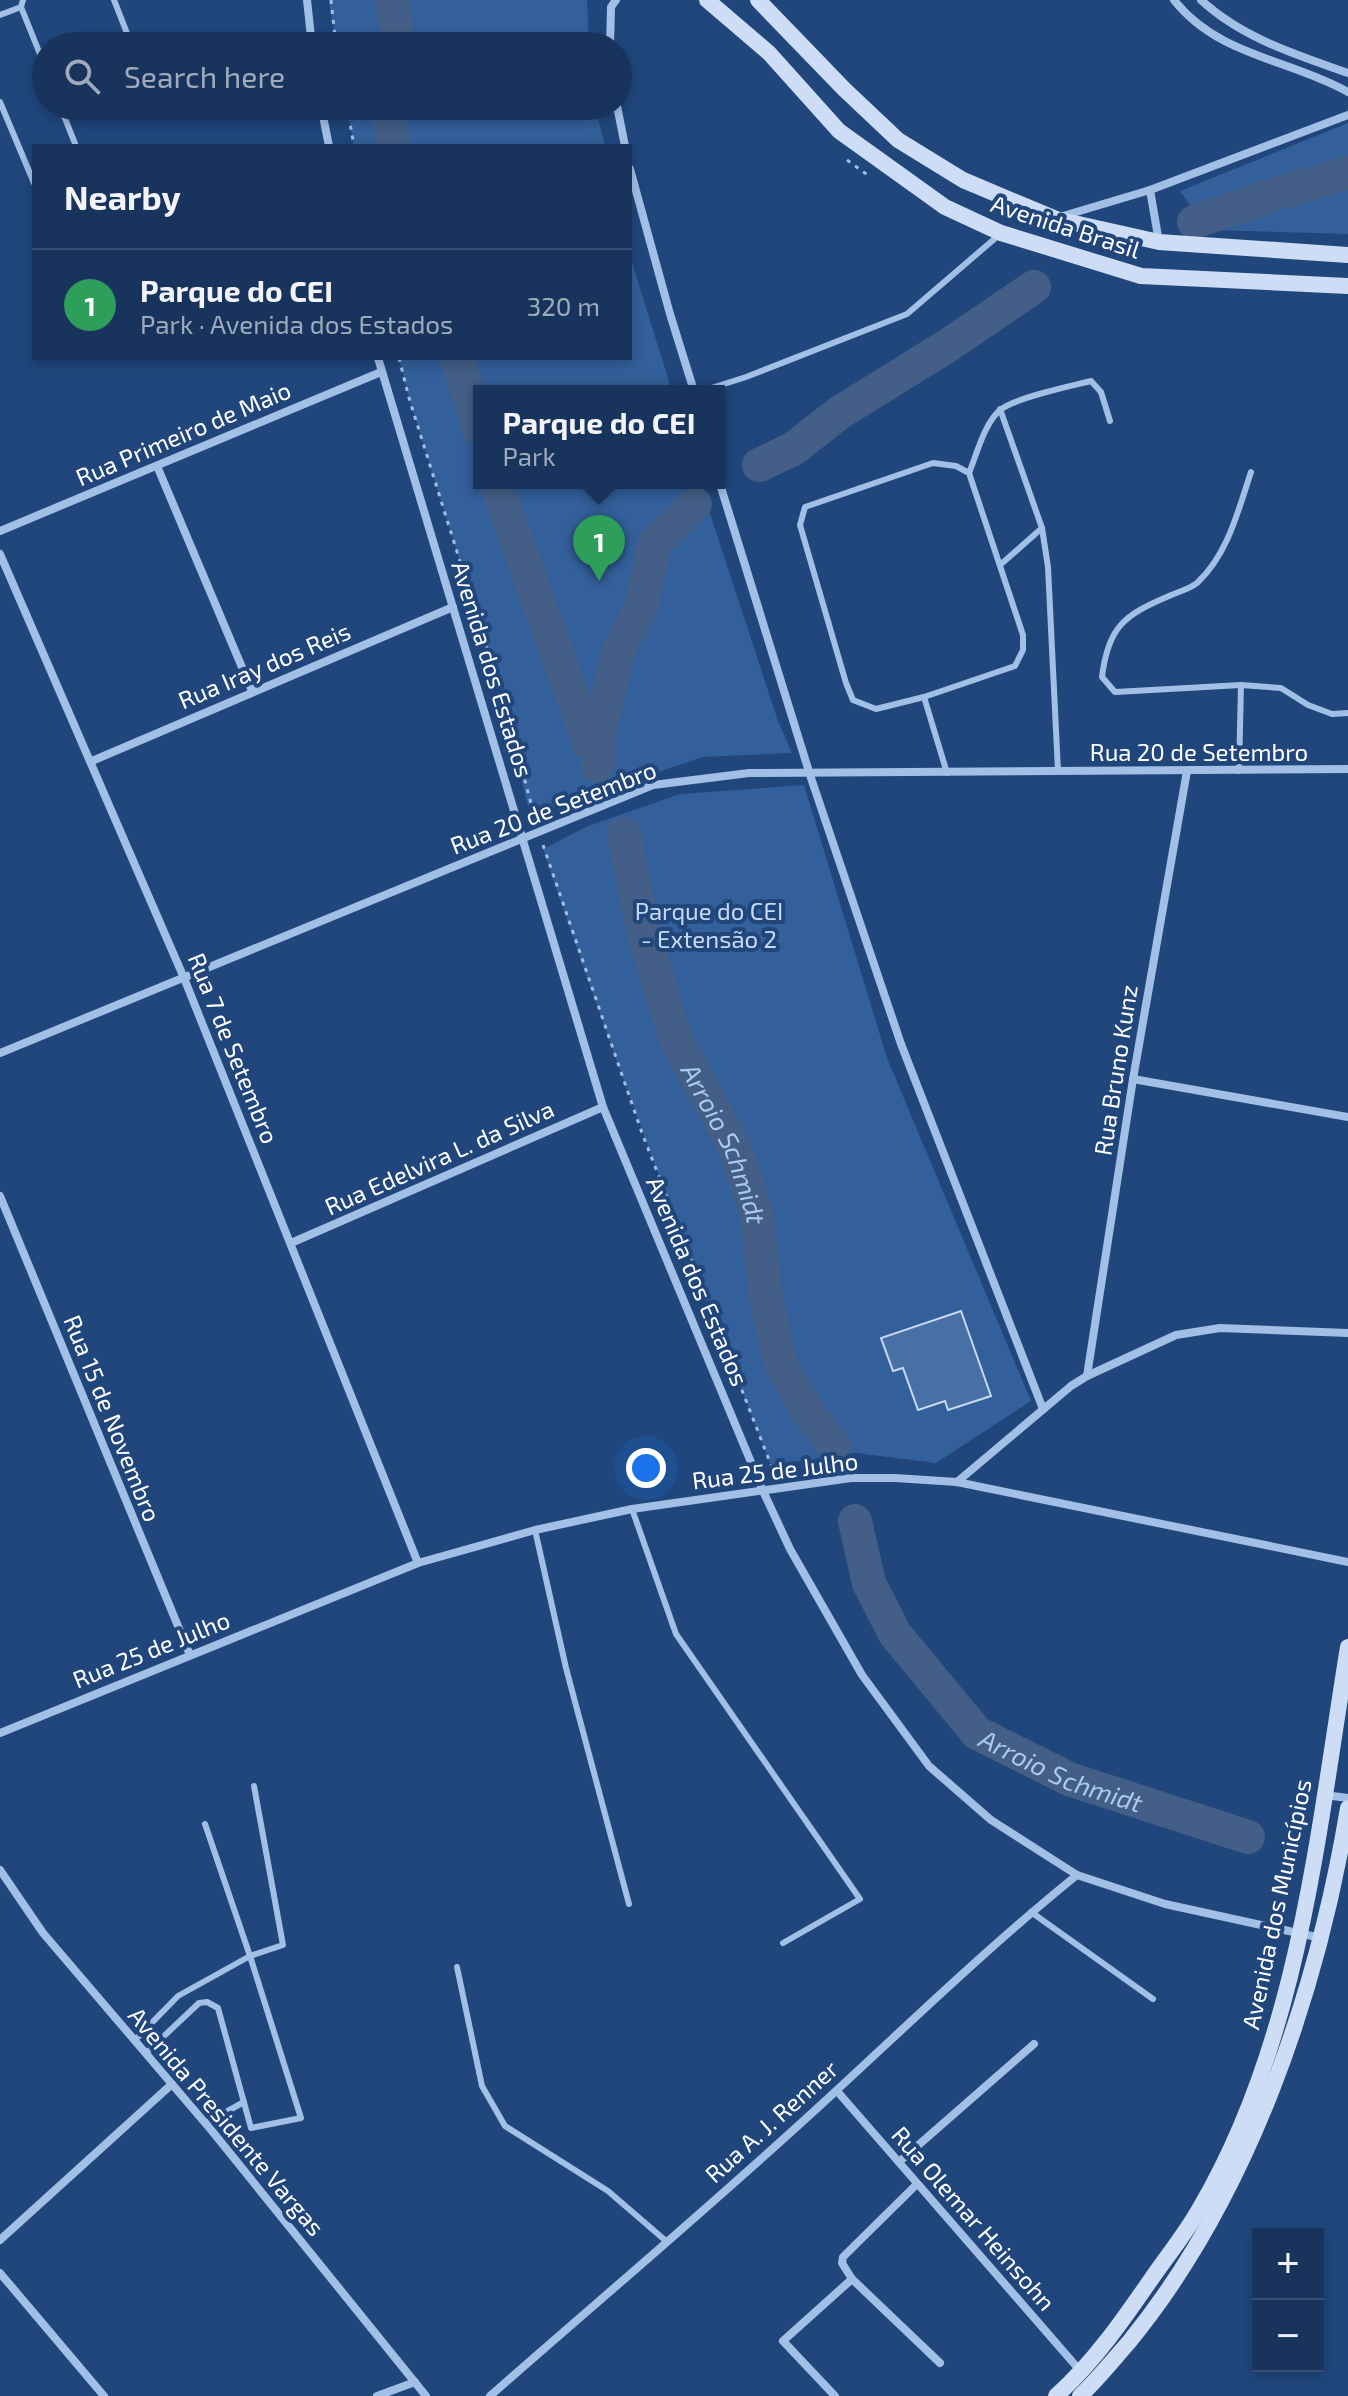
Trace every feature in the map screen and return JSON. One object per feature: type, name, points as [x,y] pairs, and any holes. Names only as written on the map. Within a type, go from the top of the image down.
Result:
[{"type":"main road","name":"Avenida Brasil","points":[[707,0],[769,53],[839,131],[945,207],[1001,233],[1141,276],[1348,286]]},
{"type":"main road","name":"Avenida Brasil","points":[[758,0],[898,140],[963,180],[1056,219],[1159,242],[1348,255]]},
{"type":"main road","name":"Avenida dos Municípios","points":[[1056,2396],[1080,2372],[1129,2311],[1200,2209],[1261,2075],[1279,2022],[1299,1933],[1348,1647]]},
{"type":"main road","name":"Avenida dos Municípios","points":[[1080,2396],[1095,2383],[1163,2300],[1220,2203],[1279,2073],[1322,1938],[1348,1808]]},
{"type":"street","points":[[307,0],[310,32]]},
{"type":"street","points":[[610,32],[611,7],[616,0]]},
{"type":"street","points":[[1174,0],[1187,17],[1216,38],[1256,57],[1321,78],[1348,92]]},
{"type":"street","points":[[1201,0],[1218,16],[1246,33],[1348,73]]},
{"type":"street","points":[[1056,219],[1150,190],[1348,115]]},
{"type":"street","points":[[324,120],[329,144]]},
{"type":"street","points":[[620,120],[625,144]]},
{"type":"street","points":[[632,176],[692,385]]},
{"type":"street","points":[[1150,190],[1159,242]]},
{"type":"street","name":"Avenida dos Estados","points":[[378,360],[603,1107],[763,1491],[829,1620],[862,1675],[929,1766],[991,1820],[1077,1875],[1165,1904],[1322,1938]]},
{"type":"street","name":"Rua Primeiro de Maio","points":[[0,531],[381,372]]},
{"type":"street","points":[[157,466],[252,691]]},
{"type":"street","points":[[721,489],[810,775],[901,1044],[1043,1409]]},
{"type":"street","name":"Rua 7 de Setembro","points":[[0,554],[184,978],[418,1563]]},
{"type":"street","name":"Rua Iray dos Reis","points":[[92,761],[453,607]]},
{"type":"street","name":"Rua 20 de Setembro","points":[[0,1053],[653,785],[749,773],[810,775],[1348,769]]},
{"type":"street","name":"Rua Bruno Kunz","points":[[1087,1376],[1133,1079],[1187,771]]},
{"type":"street","points":[[1133,1079],[1348,1117]]},
{"type":"street","name":"Rua Edelvira L. da Silva","points":[[291,1243],[603,1107]]},
{"type":"street","name":"Rua 15 de Novembro","points":[[0,1196],[190,1655]]},
{"type":"street","points":[[957,1482],[1087,1376],[1176,1335],[1220,1328],[1348,1331]]},
{"type":"street","name":"Rua 25 de Julho","points":[[0,1733],[418,1563],[535,1530],[632,1509],[851,1478],[957,1482],[1348,1562]]},
{"type":"street","points":[[1324,1794],[1348,1798]]},
{"type":"street","name":"Avenida Presidente Vargas","points":[[0,1870],[43,1933],[206,2123],[426,2396]]},
{"type":"street","name":"Rua A. J. Renner","points":[[490,2396],[837,2091],[1031,1912],[1077,1875]]},
{"type":"street","points":[[899,2162],[1034,2044]]},
{"type":"street","points":[[0,2240],[172,2084]]},
{"type":"street","name":"Rua Olemar Heinsohn","points":[[837,2091],[1080,2372],[1095,2383]]},
{"type":"street","points":[[917,2184],[843,2257],[842,2263],[852,2279],[940,2363]]},
{"type":"street","points":[[0,2273],[104,2396]]},
{"type":"street","points":[[835,2396],[783,2341],[852,2279]]},
{"type":"street","points":[[377,2396],[415,2382]]},
{"type":"lane","points":[[114,0],[127,32]]},
{"type":"lane","points":[[0,15],[22,3],[33,32]]},
{"type":"lane","points":[[0,102],[32,178]]},
{"type":"lane","points":[[66,120],[75,144]]},
{"type":"lane","points":[[720,385],[786,363],[907,314],[1001,233]]},
{"type":"lane","points":[[969,473],[956,466],[933,463],[805,507],[801,514],[800,525],[853,700],[876,709],[924,697],[1015,666],[1023,650],[1023,635],[969,473],[987,428],[1000,409],[1042,393],[1091,381],[1101,392],[1110,421]]},
{"type":"lane","points":[[1000,409],[1042,528],[1048,567],[1058,771]]},
{"type":"lane","points":[[1251,472],[1225,548],[1195,585],[1141,608],[1121,623],[1106,649],[1102,677],[1115,692],[1241,685],[1281,688],[1308,705],[1332,714],[1348,713]]},
{"type":"lane","points":[[1000,565],[1042,528]]},
{"type":"lane","points":[[1239,771],[1241,685]]},
{"type":"lane","points":[[924,697],[947,773]]},
{"type":"lane","points":[[632,1509],[676,1634],[860,1899],[783,1943]]},
{"type":"lane","points":[[535,1530],[566,1668],[629,1904]]},
{"type":"lane","points":[[135,2040],[178,1996],[250,1956],[283,1945],[254,1786]]},
{"type":"lane","points":[[146,2053],[199,2003],[207,2002],[218,2008],[251,2128],[301,2118],[205,1824]]},
{"type":"lane","points":[[1031,1912],[1153,1999]]},
{"type":"lane","points":[[457,1967],[482,2086],[505,2126],[608,2191],[666,2241]]},
{"type":"lane","points":[[206,2123],[244,2102]]},
{"type":"path","points":[[331,0],[334,32]]},
{"type":"path","points":[[349,120],[354,144]]},
{"type":"path","points":[[400,360],[502,696],[538,831],[642,1133],[771,1465]]},
{"type":"green space","points":[[329,0],[587,0],[588,32],[334,32]]},
{"type":"green space","points":[[349,120],[598,120],[604,144],[354,144]]},
{"type":"green space","points":[[1348,123],[1348,234],[1208,230],[1180,191]]},
{"type":"green space","points":[[632,262],[670,385],[473,385],[473,489],[702,489],[778,721],[792,753],[703,757],[530,815],[502,696],[400,360],[632,360]]},
{"type":"green space","name":"Parque do CEI - Extensão 2","points":[[804,785],[887,1058],[1031,1401],[936,1463],[856,1453],[771,1465],[652,1158],[543,849],[588,826],[680,794]]},
{"type":"building","points":[[961,1311],[991,1396],[948,1410],[945,1401],[918,1410],[903,1368],[893,1371],[881,1338]]},
{"type":"waterway","name":"Arroio Schmidt","points":[[392,0],[397,32]]},
{"type":"waterway","name":"Arroio Schmidt","points":[[390,120],[393,144]]},
{"type":"waterway","points":[[1194,222],[1348,173]]},
{"type":"waterway","points":[[759,465],[793,449],[839,413],[1034,287]]},
{"type":"waterway","name":"Arroio Schmidt","points":[[458,360],[473,410]]},
{"type":"waterway","name":"Arroio Schmidt","points":[[498,489],[589,743]]},
{"type":"waterway","points":[[598,766],[598,737],[619,649],[641,608],[655,543],[695,504]]},
{"type":"waterway","name":"Arroio Schmidt","points":[[624,834],[643,931],[676,1040],[735,1148],[757,1215],[766,1299],[781,1365],[811,1417],[834,1445]]},
{"type":"waterway","name":"Arroio Schmidt","points":[[855,1521],[869,1583],[895,1634],[977,1733],[1069,1779],[1248,1837]]},
{"type":"place","name":"Parque do CEI","points":[[599,581]]}]
